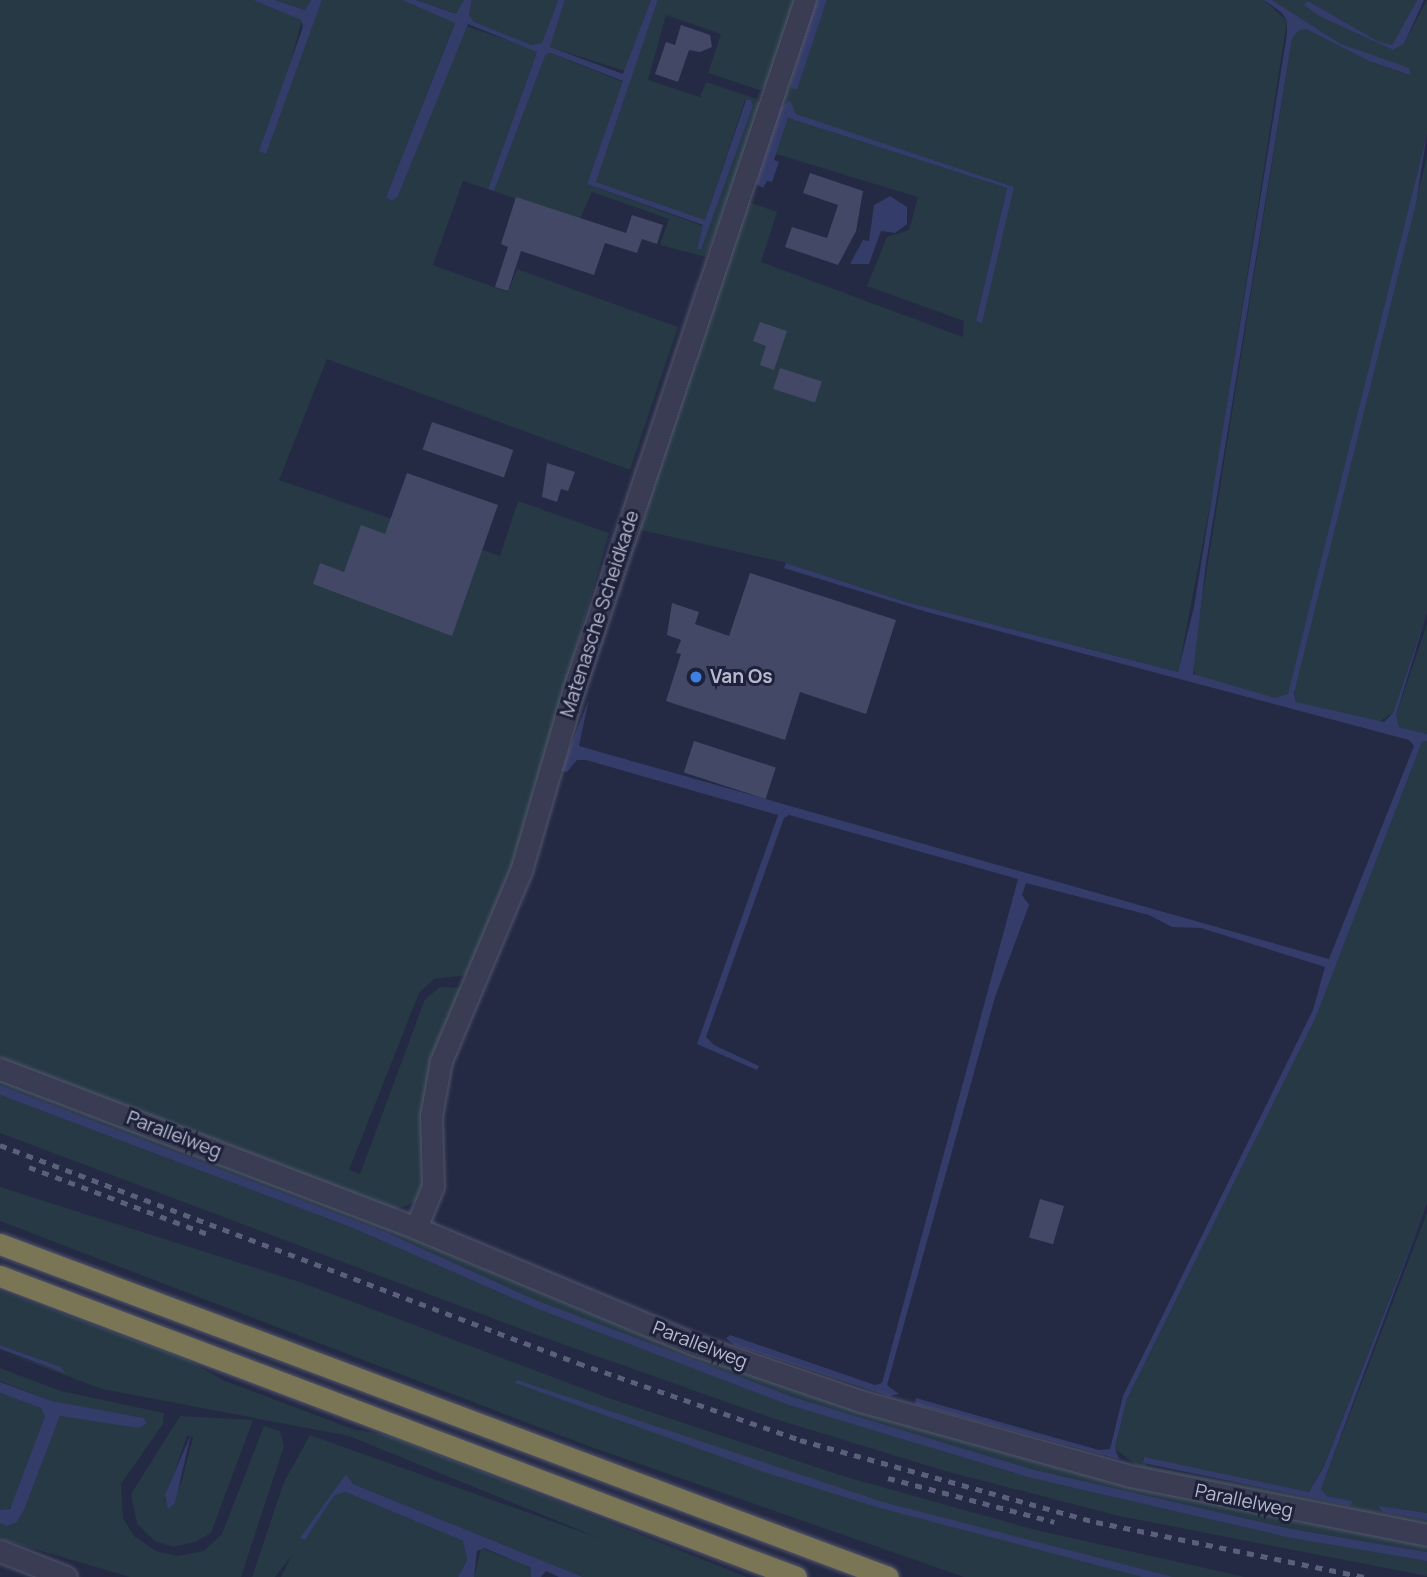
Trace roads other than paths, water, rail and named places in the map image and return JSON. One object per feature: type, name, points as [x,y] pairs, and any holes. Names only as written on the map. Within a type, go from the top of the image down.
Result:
[{"type":"highway","points":[[0,1244],[888,1577]]},
{"type":"highway","points":[[0,1276],[796,1577]]},
{"type":"street","name":"Matenasche Scheidkade","points":[[416,1228],[433,1186],[431,1116],[441,1061],[521,871],[573,692],[805,0]]},
{"type":"street","name":"Parallelweg","points":[[0,1069],[416,1228],[693,1344],[872,1405],[1130,1476],[1427,1535]]},
{"type":"street","points":[[0,1551],[66,1577]]},
{"type":"street","points":[[0,1564],[36,1577]]},
{"type":"water","points":[[253,0],[275,0],[305,10],[311,0],[322,0],[266,154],[259,151],[303,27],[301,20]]},
{"type":"water","points":[[402,0],[416,0],[456,14],[464,0],[472,0],[469,15],[474,22],[532,45],[542,43],[558,0],[565,0],[550,47],[623,74],[651,0],[658,0],[596,182],[705,220],[746,100],[751,100],[753,106],[701,250],[697,249],[703,225],[587,184],[623,81],[551,53],[546,54],[494,191],[488,189],[537,52],[468,24],[398,196],[392,201],[386,197],[455,23]]},
{"type":"water","points":[[816,0],[827,0],[797,90],[791,88],[791,82]]},
{"type":"water","points":[[1264,0],[1272,0],[1341,44],[1409,68],[1410,75],[1369,61],[1306,29],[1298,31],[1292,39],[1206,563],[1193,674],[1275,698],[1288,694],[1427,134],[1416,203],[1294,693],[1296,702],[1384,722],[1393,713],[1427,613],[1396,715],[1399,727],[1427,734],[1427,741],[1422,742],[1316,1017],[1127,1399],[1115,1448],[1119,1459],[915,1404],[916,1398],[1099,1450],[1110,1449],[1123,1396],[1313,1010],[1325,967],[1201,928],[1172,927],[1149,915],[1026,883],[1022,895],[1029,905],[995,997],[887,1385],[899,1394],[889,1396],[734,1345],[726,1338],[730,1335],[875,1385],[882,1383],[1018,879],[789,815],[784,818],[706,1037],[714,1045],[759,1066],[757,1070],[697,1044],[778,815],[586,760],[577,760],[567,772],[561,771],[589,699],[579,746],[1329,959],[1414,746],[1409,740],[927,612],[784,568],[786,563],[906,602],[1178,672],[1194,607],[1287,34],[1287,21],[1282,13]]},
{"type":"water","points":[[1417,0],[1424,0],[1404,44],[1393,50],[1321,17],[1304,5],[1308,1],[1379,42],[1392,45]]},
{"type":"water","points":[[790,100],[796,114],[1014,187],[982,323],[976,321],[1007,188],[788,118],[774,160],[779,162],[772,182],[767,181],[763,188],[756,184],[781,107]]},
{"type":"water","points":[[890,196],[907,207],[907,224],[895,233],[881,231],[869,264],[850,264],[863,240],[869,241],[874,205]]},
{"type":"water","points":[[0,1085],[388,1233],[538,1301],[793,1397],[1031,1469],[1292,1529],[1427,1552],[1427,1561],[1291,1538],[1031,1478],[789,1405],[535,1308],[353,1228],[0,1095]]},
{"type":"water","points":[[1427,1204],[1321,1489],[1327,1496],[1352,1501],[1351,1506],[1143,1463],[1144,1457],[1309,1492],[1324,1466]]},
{"type":"water","points":[[0,1345],[61,1367],[65,1373],[0,1349]]},
{"type":"water","points":[[517,1380],[883,1502],[1173,1577],[1142,1577],[880,1508],[764,1472],[515,1383]]},
{"type":"water","points":[[0,1382],[52,1401],[143,1418],[147,1423],[139,1428],[60,1416],[24,1510],[17,1522],[7,1526],[0,1523],[0,1510],[10,1509],[45,1416],[41,1408],[0,1393]]},
{"type":"water","points":[[191,1434],[175,1503],[168,1509],[165,1495]]},
{"type":"water","points":[[346,1474],[353,1484],[583,1577],[559,1577],[546,1571],[541,1577],[531,1577],[530,1567],[484,1548],[477,1551],[474,1577],[458,1577],[467,1560],[463,1541],[345,1492],[334,1496],[305,1540],[300,1538]]},
{"type":"water","points":[[1378,1506],[1427,1513],[1427,1520],[1383,1512]]},
{"type":"railway","points":[[0,1145],[578,1363],[800,1440],[1096,1522],[1365,1577]]},
{"type":"railway","points":[[29,1167],[210,1235]]},
{"type":"railway","points":[[888,1478],[1054,1522]]},
{"type":"place","name":"Van Os","points":[[696,677]]}]
